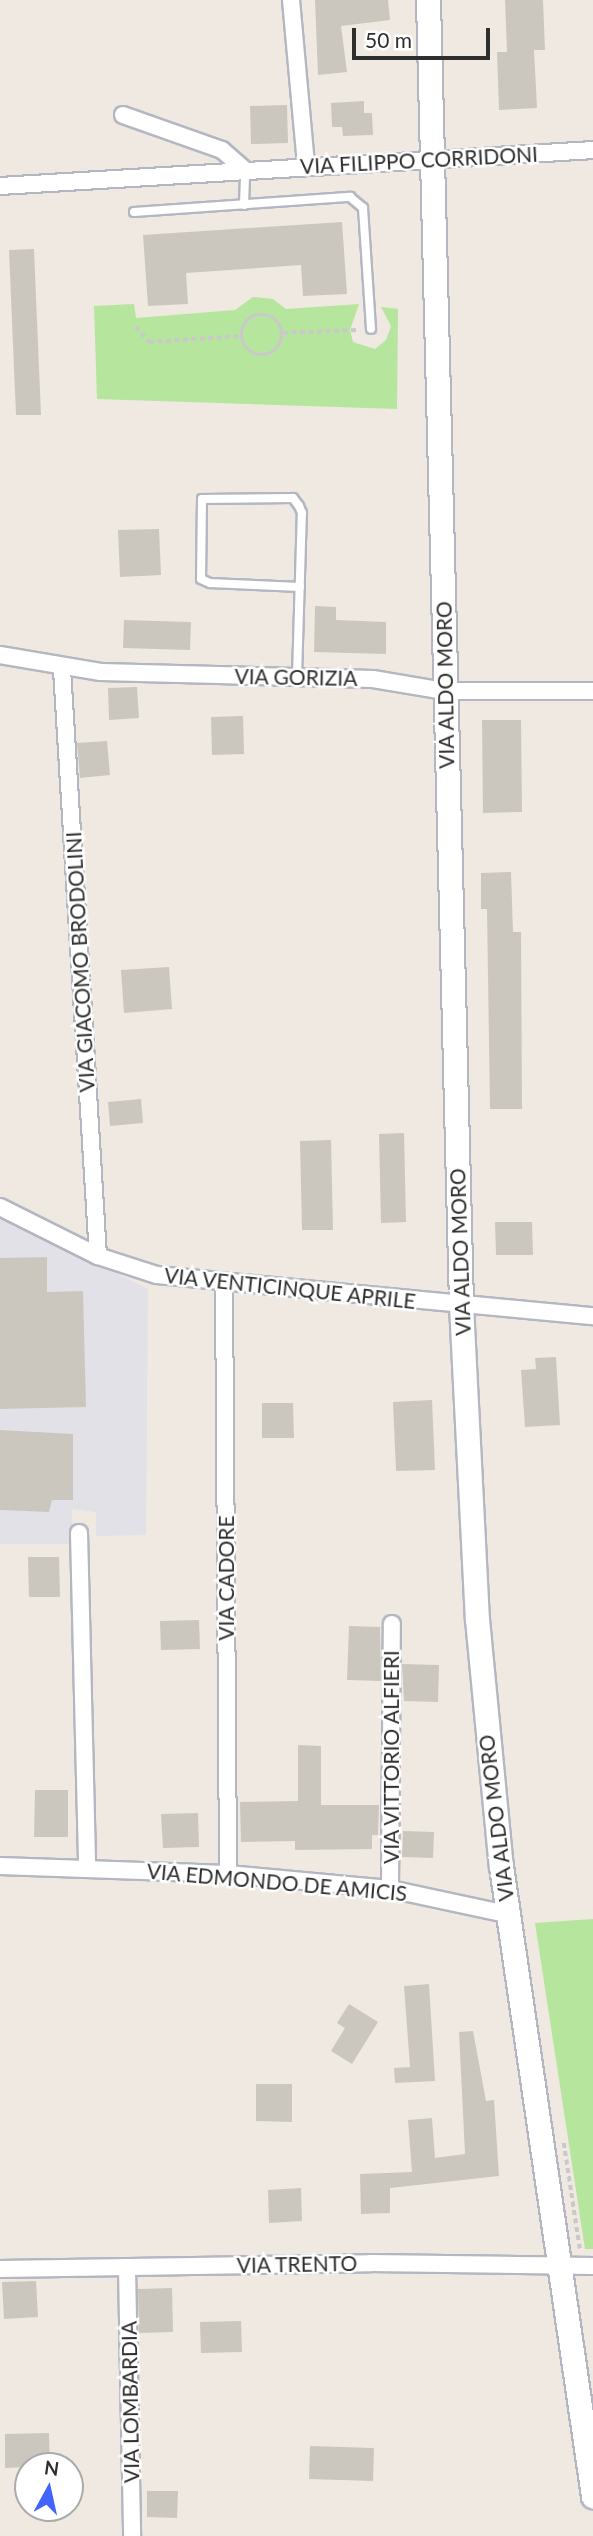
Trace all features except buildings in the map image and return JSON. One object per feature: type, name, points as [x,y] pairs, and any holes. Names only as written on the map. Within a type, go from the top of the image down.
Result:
[{"type":"main road","name":"VIA ALDO MORO","points":[[428,0],[461,1305],[481,1682],[507,1914],[562,2267],[593,2496]]},
{"type":"street","points":[[292,0],[306,166]]},
{"type":"street","points":[[123,115],[222,150],[245,170]]},
{"type":"street","name":"VIA FILIPPO CORRIDONI","points":[[0,186],[593,150]]},
{"type":"street","name":"VIA GORIZIA","points":[[0,655],[62,669],[373,679],[445,691],[593,691]]},
{"type":"street","name":"VIA GIACOMO BRODOLINI","points":[[62,669],[98,1256]]},
{"type":"street","name":"VIA VENTICINQUE APRILE","points":[[0,1208],[98,1256],[157,1275],[593,1316]]},
{"type":"street","name":"VIA CADORE","points":[[224,1283],[228,1874]]},
{"type":"street","points":[[79,1533],[87,1867]]},
{"type":"street","name":"VIA VITTORIO ALFIERI","points":[[390,1889],[392,1625]]},
{"type":"street","name":"VIA EDMONDO DE AMICIS","points":[[0,1866],[228,1874],[390,1889],[507,1914]]},
{"type":"street","name":"VIA TRENTO","points":[[0,2269],[371,2263],[593,2266]]},
{"type":"street","name":"VIA LOMBARDIA","points":[[127,2268],[132,2536]]},
{"type":"lane","points":[[244,205],[245,170]]},
{"type":"lane","points":[[134,212],[349,197],[363,208],[371,329]]},
{"type":"lane","points":[[297,677],[300,587],[302,513],[293,498],[202,499],[201,579],[210,583],[300,587]]},
{"type":"path","points":[[267,315],[278,322],[283,333],[281,344],[264,356],[253,354],[242,336],[245,324],[255,316],[267,315]]},
{"type":"path","points":[[136,327],[149,342],[242,336]]},
{"type":"path","points":[[283,333],[371,329]]},
{"type":"shaded area","points":[[0,1215],[148,1289],[146,1535],[96,1536],[96,1512],[72,1509],[72,1544],[0,1544]]},
{"type":"green space","points":[[253,297],[273,299],[286,309],[359,304],[350,330],[353,342],[375,349],[386,340],[391,326],[381,307],[398,309],[397,409],[97,399],[94,306],[134,304],[136,318],[235,310]]},
{"type":"green space","points":[[593,1919],[593,2249],[585,2249],[535,1923]]}]
